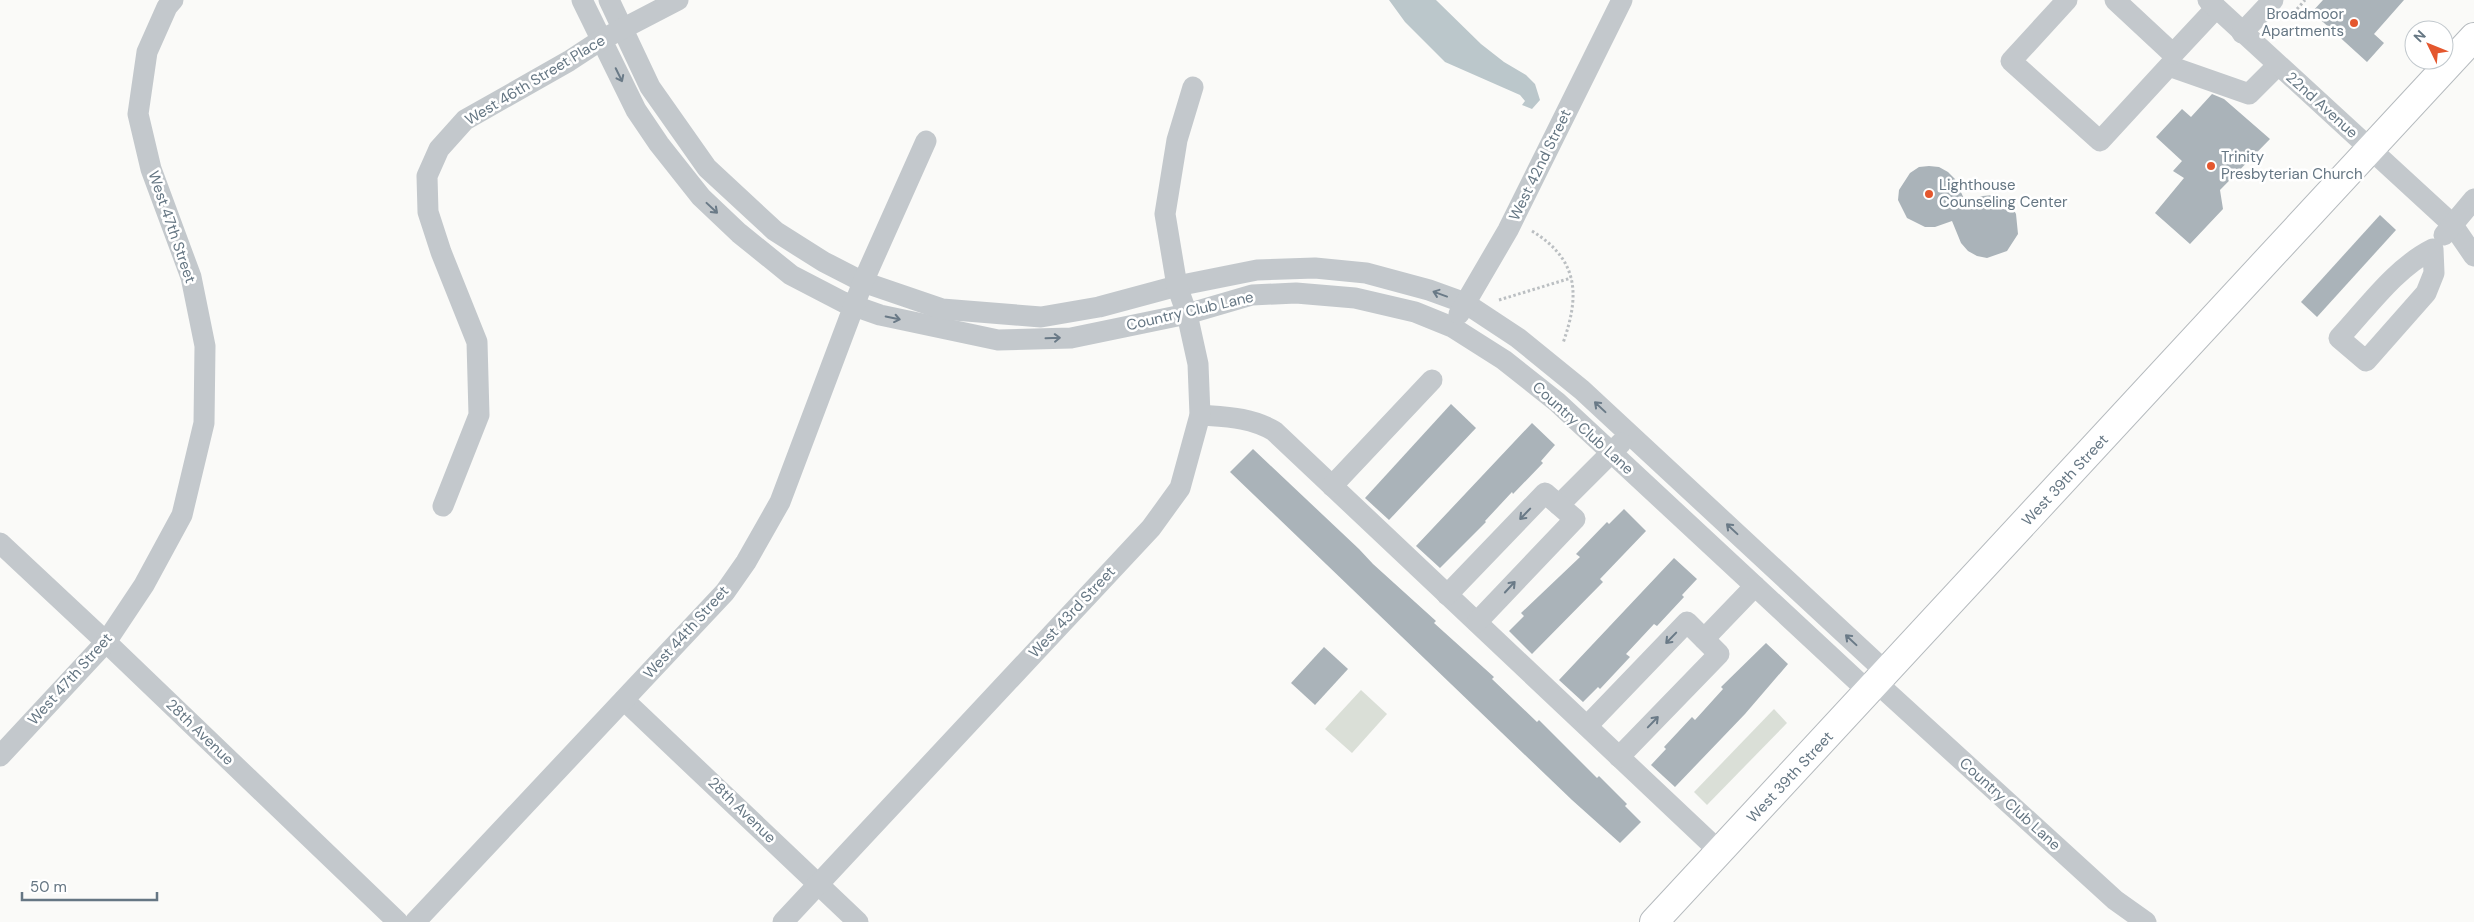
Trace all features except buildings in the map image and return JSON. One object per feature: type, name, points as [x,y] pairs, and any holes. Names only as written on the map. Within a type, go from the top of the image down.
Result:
[{"type":"main road","name":"West 39th Street","points":[[1654,922],[1878,683],[2369,148],[2474,37]]},
{"type":"street","name":"West 47th Street","points":[[0,756],[106,642],[144,585],[182,515],[204,423],[205,346],[191,277],[151,168],[138,114],[147,52],[167,7],[173,0]]},
{"type":"street","name":"Country Club Lane","points":[[582,0],[636,110],[659,144],[701,197],[739,233],[791,274],[855,306],[880,315],[998,340],[1071,338],[1187,314],[1252,295],[1296,293],[1355,298],[1415,312],[1452,327],[1504,360],[1557,402],[1755,586],[1878,683]]},
{"type":"street","name":"Country Club Lane","points":[[610,0],[650,87],[707,168],[775,231],[824,262],[863,282],[942,309],[1041,317],[1099,307],[1177,286],[1256,270],[1315,268],[1366,274],[1429,290],[1465,303],[1518,338],[1582,390],[1629,434],[1878,683],[2115,900],[2146,922]]},
{"type":"street","name":"West 46th Street Place","points":[[443,506],[479,415],[477,342],[441,252],[428,212],[427,176],[439,149],[465,120],[569,61],[601,40],[678,0]]},
{"type":"street","name":"West 42nd Street","points":[[1452,327],[1508,230],[1622,0]]},
{"type":"street","points":[[2068,0],[2011,61],[2100,141],[2169,66],[2249,94],[2277,66]]},
{"type":"street","points":[[2115,0],[2173,54],[2212,4]]},
{"type":"street","points":[[2242,33],[2273,0]]},
{"type":"street","name":"22nd Avenue","points":[[2212,4],[2277,66],[2452,224],[2474,256]]},
{"type":"street","name":"West 43rd Street","points":[[784,922],[1151,528],[1180,488],[1200,415],[1198,364],[1187,314],[1177,286],[1165,214],[1174,155],[1193,87]]},
{"type":"street","name":"West 44th Street","points":[[415,922],[725,592],[746,562],[780,502],[863,282],[926,141]]},
{"type":"street","points":[[2433,249],[2434,273],[2426,293],[2366,360],[2339,338],[2398,274],[2422,254],[2433,249],[2474,199]]},
{"type":"street","points":[[1332,486],[1432,380]]},
{"type":"street","points":[[1200,415],[1240,418],[1260,422],[1274,431],[1720,852]]},
{"type":"street","points":[[1559,505],[1629,434]]},
{"type":"street","points":[[1447,594],[1545,493],[1574,519],[1477,622]]},
{"type":"street","name":"28th Avenue","points":[[0,543],[398,922]]},
{"type":"street","points":[[1704,639],[1755,586]]},
{"type":"street","points":[[1587,726],[1687,622],[1719,654],[1620,757]]},
{"type":"street","name":"28th Avenue","points":[[624,700],[858,922]]},
{"type":"path","points":[[2298,9],[2306,0]]},
{"type":"path","points":[[1532,231],[1562,257],[1571,278],[1575,297],[1563,343]]},
{"type":"path","points":[[1499,300],[1571,278]]},
{"type":"shaded area","points":[[1389,0],[1436,0],[1481,44],[1504,62],[1526,75],[1535,84],[1540,100],[1532,109],[1522,105],[1525,101],[1520,95],[1445,62],[1405,22]]},
{"type":"shaded area","points":[[1361,690],[1387,714],[1352,753],[1325,729]]},
{"type":"shaded area","points":[[1774,709],[1787,723],[1707,805],[1694,792]]},
{"type":"place","name":"Broadmoor Apartments","points":[[2354,23]]},
{"type":"place","name":"Trinity Presbyterian Church","points":[[2211,166]]},
{"type":"place","name":"Lighthouse Counseling Center","points":[[1929,194]]}]
